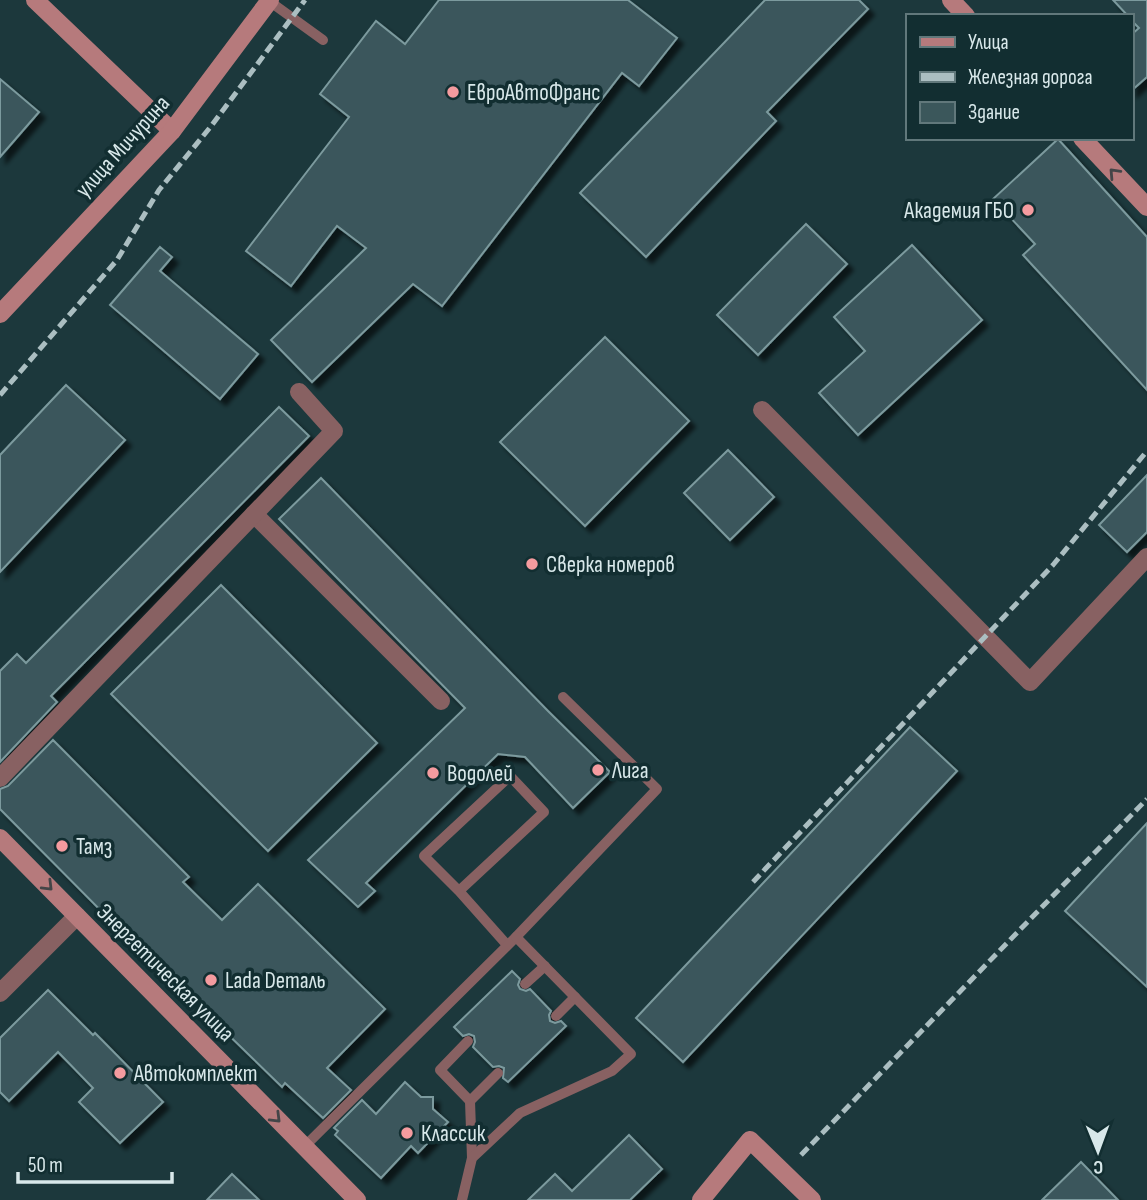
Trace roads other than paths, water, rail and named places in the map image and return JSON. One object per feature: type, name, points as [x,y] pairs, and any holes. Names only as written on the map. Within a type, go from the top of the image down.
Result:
[{"type":"street","points":[[34,0],[172,131]]},
{"type":"street","name":"улица Мичурина","points":[[0,314],[172,131],[269,0]]},
{"type":"street","points":[[951,0],[964,14]]},
{"type":"street","points":[[1084,140],[1147,207]]},
{"type":"street","points":[[0,778],[334,431],[299,392]]},
{"type":"street","points":[[762,410],[1030,682],[1147,557]]},
{"type":"street","points":[[254,514],[441,701]]},
{"type":"street","name":"Энергетическая улица","points":[[0,838],[357,1200]]},
{"type":"street","points":[[0,993],[77,916]]},
{"type":"street","points":[[701,1200],[750,1140],[811,1200]]},
{"type":"lane","points":[[269,0],[323,40]]},
{"type":"lane","points":[[304,1147],[516,937],[657,789],[562,697]]},
{"type":"lane","points":[[459,891],[544,812],[510,776],[425,856],[507,945]]},
{"type":"lane","points":[[472,1158],[520,1114],[612,1071],[631,1054],[516,937]]},
{"type":"lane","points":[[525,984],[545,966]]},
{"type":"lane","points":[[556,1016],[575,997]]},
{"type":"lane","points":[[462,1200],[472,1158],[470,1101],[440,1070],[468,1041]]},
{"type":"lane","points":[[470,1101],[498,1073]]},
{"type":"railway","points":[[0,395],[117,260],[159,190],[212,125],[305,0]]},
{"type":"railway","points":[[753,882],[1053,565],[1147,451]]},
{"type":"railway","points":[[801,1155],[1147,799]]},
{"type":"place","name":"ЕвроАвтоФранс","points":[[453,92]]},
{"type":"place","name":"Академия ГБО","points":[[1028,210]]},
{"type":"place","name":"Сверка номеров","points":[[532,564]]},
{"type":"place","name":"Лига","points":[[598,770]]},
{"type":"place","name":"Водолей","points":[[433,773]]},
{"type":"place","name":"Тамз","points":[[62,846]]},
{"type":"place","name":"Lada Dеталь","points":[[211,980]]},
{"type":"place","name":"Автокомплект","points":[[120,1073]]},
{"type":"place","name":"Классик","points":[[407,1133]]}]
